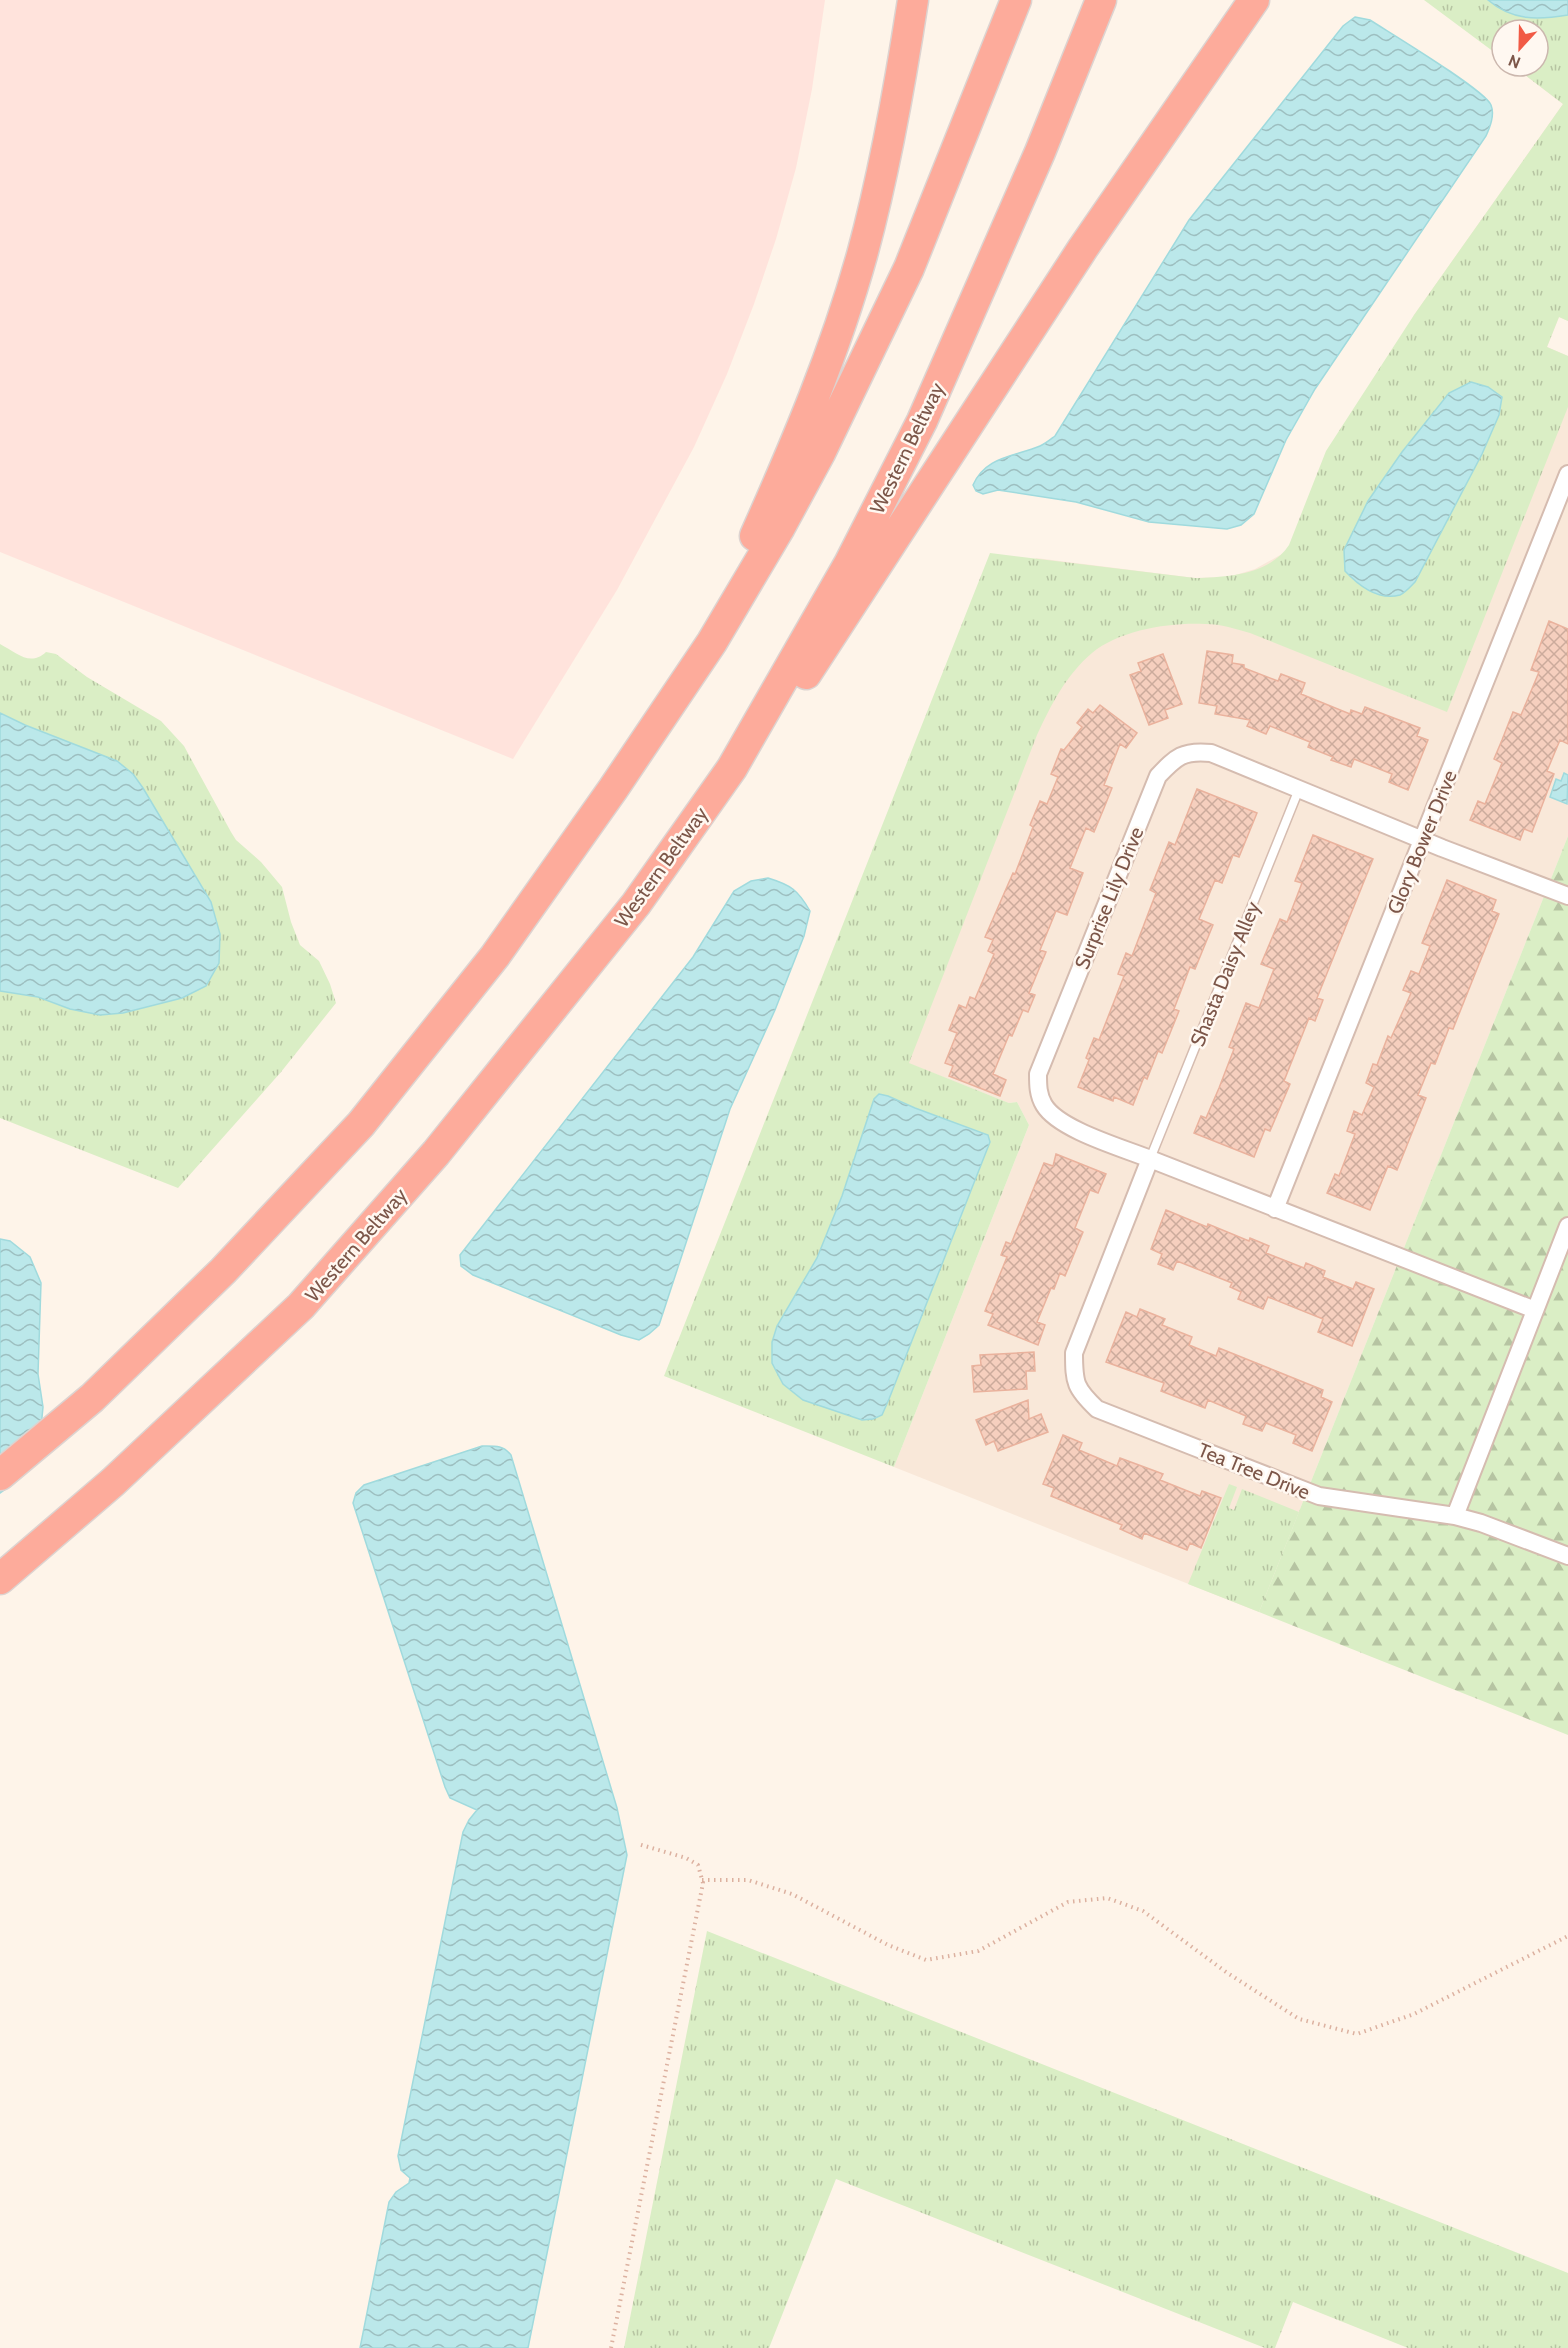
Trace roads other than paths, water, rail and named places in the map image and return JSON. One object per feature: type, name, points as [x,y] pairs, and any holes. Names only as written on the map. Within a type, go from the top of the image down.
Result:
[{"type":"highway","points":[[712,642],[751,545],[803,427],[836,337],[862,255],[898,95],[913,0]]},
{"type":"highway","points":[[0,1475],[92,1398],[223,1271],[361,1124],[495,956],[614,789],[712,642],[803,485],[909,268],[1016,0]]},
{"type":"highway","name":"Western Beltway","points":[[0,1579],[112,1482],[301,1306],[436,1153],[636,904],[732,768],[849,564],[922,421],[1040,152],[1101,0]]},
{"type":"highway","points":[[732,768],[812,667],[1077,258],[1254,0]]},
{"type":"street","name":"Glory Bower Drive","points":[[1275,1209],[1568,474]]},
{"type":"street","name":"Surprise Lily Drive","points":[[1150,1159],[1065,1125],[1044,1107],[1038,1091],[1038,1074],[1158,776],[1174,759],[1192,751],[1210,753],[1568,896]]},
{"type":"street","points":[[1150,1159],[1535,1310]]},
{"type":"street","name":"Tea Tree Drive","points":[[1150,1159],[1074,1353],[1074,1380],[1084,1396],[1097,1409],[1319,1496],[1455,1516],[1481,1522],[1568,1556]]},
{"type":"street","points":[[1455,1516],[1568,1226]]},
{"type":"lane","name":"Shasta Daisy Alley","points":[[1150,1159],[1299,789]]},
{"type":"water","points":[[1488,0],[1568,0],[1568,15],[1546,18],[1526,17],[1497,7]]},
{"type":"water","points":[[1355,17],[1370,20],[1472,87],[1491,105],[1492,121],[1486,136],[1315,389],[1286,440],[1254,514],[1241,525],[1227,529],[1149,522],[1076,502],[998,490],[983,494],[976,491],[973,485],[985,468],[1002,459],[1042,445],[1055,436],[1189,220],[1343,26]]},
{"type":"water","points":[[1471,382],[1488,387],[1502,397],[1499,415],[1482,454],[1415,582],[1400,595],[1384,596],[1370,591],[1345,571],[1344,550],[1368,501],[1402,452],[1449,393]]},
{"type":"water","points":[[0,713],[117,761],[133,774],[211,902],[220,934],[219,963],[206,986],[182,998],[123,1013],[100,1015],[70,1009],[38,997],[0,991]]},
{"type":"water","points":[[1564,773],[1568,775],[1567,804],[1550,797],[1556,779],[1561,781]]},
{"type":"water","points":[[768,878],[793,889],[806,904],[810,911],[804,936],[775,1010],[730,1109],[659,1325],[639,1340],[621,1335],[473,1275],[461,1266],[460,1255],[693,957],[734,891],[751,881]]},
{"type":"water","points":[[879,1094],[988,1135],[990,1142],[882,1415],[862,1420],[803,1400],[783,1384],[772,1363],[772,1342],[777,1326],[817,1258],[842,1196],[874,1099]]},
{"type":"water","points":[[0,1239],[10,1241],[30,1257],[41,1283],[38,1374],[43,1407],[39,1448],[14,1483],[0,1493]]},
{"type":"water","points":[[482,1446],[502,1448],[511,1455],[617,1808],[627,1855],[528,2348],[360,2348],[389,2202],[396,2192],[409,2183],[410,2178],[401,2170],[398,2156],[463,1832],[477,1810],[450,1798],[445,1787],[353,1503],[356,1493],[364,1485]]}]
